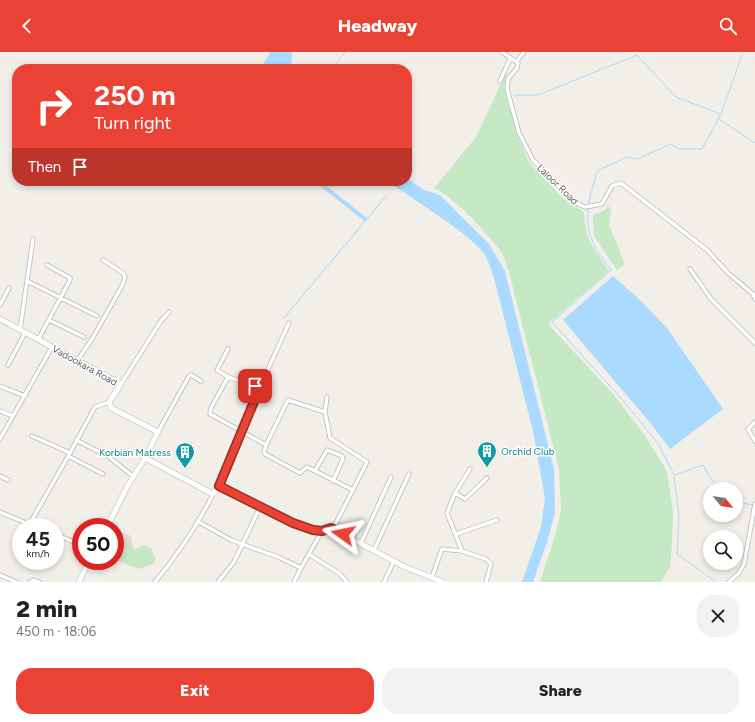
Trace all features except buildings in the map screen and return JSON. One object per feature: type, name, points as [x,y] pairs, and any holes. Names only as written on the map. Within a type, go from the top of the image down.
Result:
[{"type":"main road","name":"Vadookara Road","points":[[0,319],[121,384],[109,402]]},
{"type":"main road","points":[[109,402],[111,408],[158,432],[146,458],[112,518]]},
{"type":"main road","points":[[146,458],[213,494],[219,486],[293,523],[313,530],[322,531],[333,529],[394,561],[443,582]]},
{"type":"main road","points":[[80,582],[85,570]]},
{"type":"street","points":[[502,52],[518,64]]},
{"type":"street","name":"Laloor Road","points":[[524,52],[518,64],[509,75],[507,83],[519,133],[540,168],[574,202],[585,207],[602,204],[612,186],[621,183],[707,250],[728,273],[745,287],[755,299]]},
{"type":"street","points":[[500,81],[510,59]]},
{"type":"street","points":[[20,330],[33,239]]},
{"type":"street","points":[[77,361],[92,340],[122,286],[125,277],[103,260]]},
{"type":"street","points":[[38,340],[70,279],[47,265]]},
{"type":"street","points":[[690,269],[711,299],[755,343]]},
{"type":"street","points":[[27,282],[97,316]]},
{"type":"street","points":[[0,306],[9,288]]},
{"type":"street","points":[[121,384],[161,321],[169,312]]},
{"type":"street","points":[[49,320],[84,337]]},
{"type":"street","points":[[219,486],[259,389],[289,323]]},
{"type":"street","points":[[8,365],[25,333]]},
{"type":"street","points":[[0,439],[52,347]]},
{"type":"street","points":[[228,349],[217,370],[228,377],[255,386],[259,389]]},
{"type":"street","points":[[158,432],[189,376],[191,375],[201,381]]},
{"type":"street","points":[[228,377],[211,408],[210,414],[266,445]]},
{"type":"street","points":[[0,386],[25,396]]},
{"type":"street","points":[[327,397],[325,412],[330,438],[367,462],[333,529]]},
{"type":"street","points":[[325,412],[288,400],[264,452],[265,454],[300,473],[303,472],[306,467],[353,490]]},
{"type":"street","points":[[33,518],[95,407],[109,402]]},
{"type":"street","points":[[0,410],[13,416]]},
{"type":"street","points":[[755,422],[748,429],[755,441]]},
{"type":"street","points":[[32,436],[69,454],[103,474]]},
{"type":"street","points":[[76,440],[109,457],[134,477]]},
{"type":"street","points":[[315,471],[327,450],[342,456],[343,459],[333,481]]},
{"type":"street","points":[[462,551],[447,513],[455,493],[470,469]]},
{"type":"street","points":[[374,550],[409,474]]},
{"type":"street","points":[[0,476],[8,480]]},
{"type":"street","points":[[361,544],[391,477]]},
{"type":"street","points":[[455,493],[465,499],[487,478]]},
{"type":"street","points":[[155,582],[178,554],[199,522],[213,494]]},
{"type":"street","points":[[729,582],[739,573],[744,564],[755,506]]},
{"type":"street","points":[[218,582],[234,562],[260,507]]},
{"type":"street","points":[[0,512],[13,518]]},
{"type":"street","points":[[456,534],[498,520]]},
{"type":"street","points":[[199,522],[231,540],[278,557],[301,568]]},
{"type":"street","points":[[294,582],[322,531]]},
{"type":"street","points":[[432,577],[442,549],[462,551],[489,561],[491,567],[486,582]]},
{"type":"street","points":[[310,555],[338,573],[347,582]]},
{"type":"street","points":[[384,582],[394,561]]},
{"type":"street","points":[[0,575],[16,582]]},
{"type":"street","points":[[30,582],[34,580],[39,582]]},
{"type":"shaded area","points":[[124,533],[131,536],[134,550],[144,545],[152,549],[156,559],[154,564],[139,569],[124,563]]},
{"type":"green space","points":[[507,71],[504,88],[517,135],[529,162],[564,199],[584,212],[588,237],[609,271],[548,324],[614,395],[645,436],[667,471],[673,512],[672,543],[670,567],[661,582],[540,582],[557,529],[561,510],[559,469],[509,272],[501,252],[486,233],[451,199],[434,188],[476,137]]},
{"type":"green space","points":[[608,206],[611,209],[609,225],[625,264],[617,270],[594,236],[593,215],[604,211]]},
{"type":"green space","points":[[130,540],[133,551],[145,546],[150,549],[155,559],[153,563],[139,568],[124,562],[124,548]]},
{"type":"water","points":[[270,52],[292,52],[291,64],[264,64]]},
{"type":"water","points":[[412,182],[424,190],[440,195],[489,244],[505,271],[554,469],[555,513],[533,582],[522,582],[541,527],[545,498],[533,431],[494,278],[485,255],[479,248],[469,238],[394,186],[412,186]]},
{"type":"water","points":[[613,276],[640,300],[667,328],[723,409],[670,449],[652,425],[563,320]]},
{"type":"waterway","points":[[336,64],[345,52]]},
{"type":"waterway","points":[[588,205],[596,175],[599,170],[627,157],[638,159],[670,144],[679,149],[702,149],[721,114],[743,52]]},
{"type":"waterway","points":[[515,95],[538,95],[637,55],[676,97],[720,114]]},
{"type":"waterway","points":[[719,119],[755,143]]},
{"type":"waterway","points":[[323,186],[365,219]]},
{"type":"waterway","points":[[284,318],[387,195]]},
{"type":"waterway","points":[[588,208],[588,227],[592,241],[611,270],[552,322],[627,405],[659,445],[674,475],[679,517],[677,554],[716,582]]},
{"type":"waterway","points":[[675,475],[703,465],[714,482]]},
{"type":"waterway","points":[[743,503],[752,505]]},
{"type":"place","name":"Orchid Club","points":[[487,468]]},
{"type":"place","name":"Korbian Matress","points":[[185,469]]},
{"type":"route","points":[[255,386],[259,389],[258,392],[219,486],[293,523],[317,532],[331,528],[343,534]]}]
